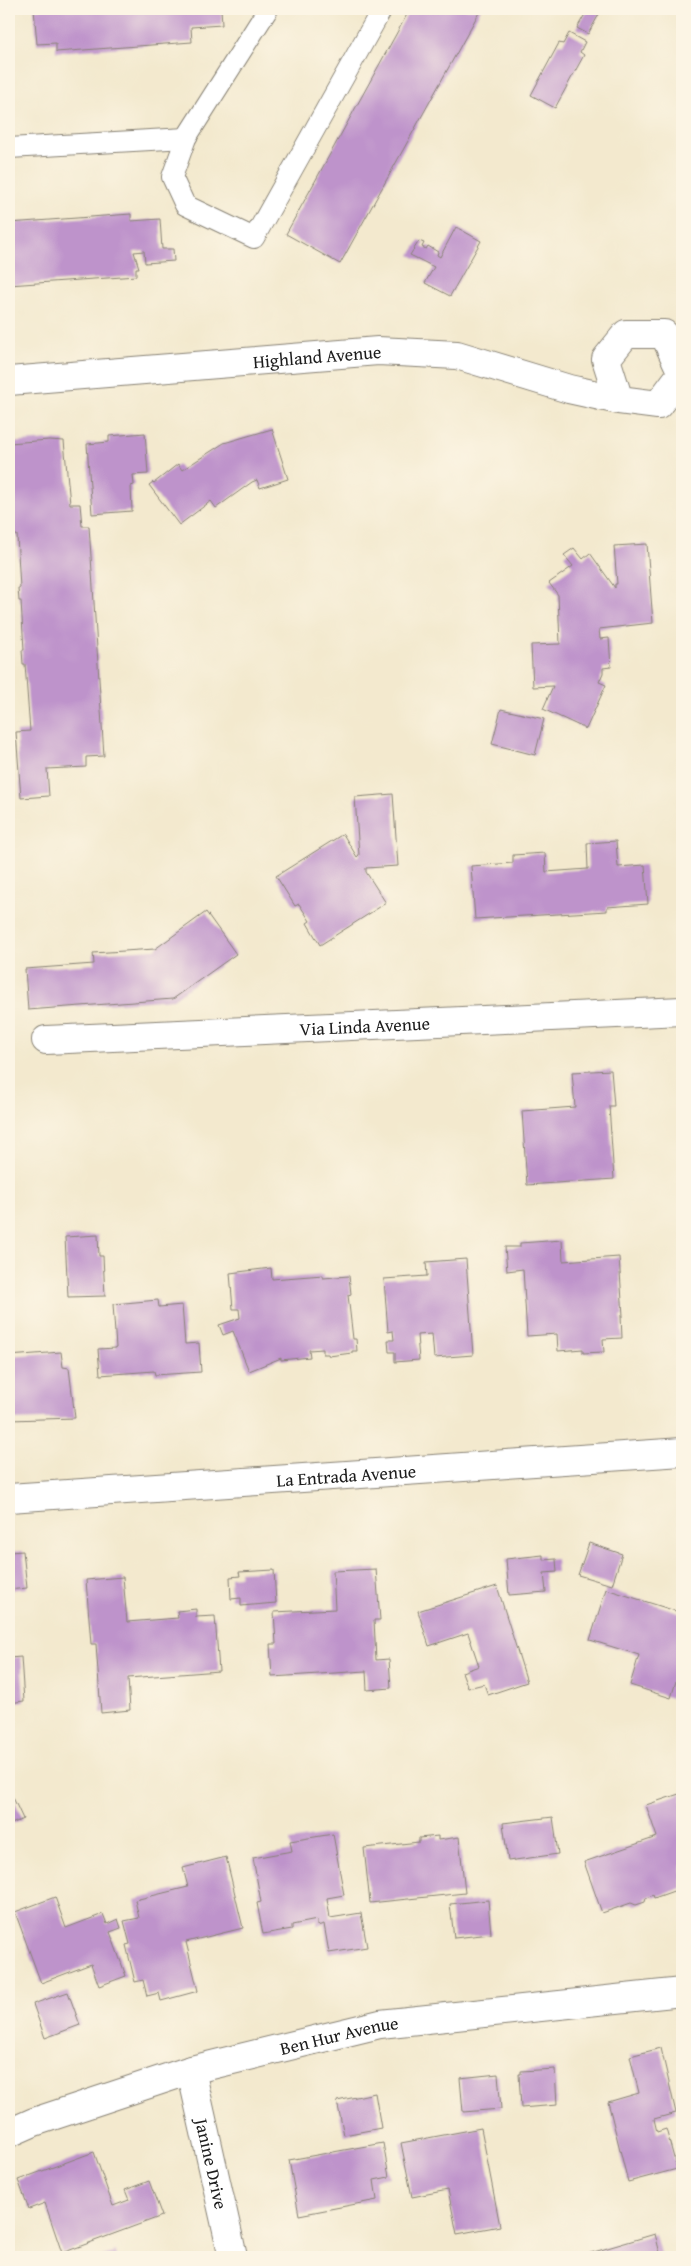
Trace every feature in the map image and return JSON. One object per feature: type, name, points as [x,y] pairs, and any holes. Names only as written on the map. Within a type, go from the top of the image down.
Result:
[{"type":"street","name":"Highland Avenue","points":[[9,381],[378,351],[458,355],[569,389],[618,400]]},
{"type":"street","name":"Via Linda Avenue","points":[[46,1040],[682,1011]]},
{"type":"street","name":"La Entrada Avenue","points":[[9,1498],[682,1452]]},
{"type":"street","name":"Ben Hur Avenue","points":[[9,2133],[34,2122],[191,2070],[380,2024],[682,1992]]},
{"type":"street","name":"Janine Drive","points":[[191,2070],[233,2257]]},
{"type":"lane","points":[[268,9],[186,138],[172,177],[185,205],[254,238],[382,9]]},
{"type":"lane","points":[[9,148],[186,138]]},
{"type":"building","points":[[34,9],[221,9],[222,25],[191,27],[192,42],[56,52],[56,43],[37,44]]},
{"type":"building","points":[[410,9],[481,9],[340,264],[286,234]]},
{"type":"building","points":[[588,9],[602,9],[588,34],[577,28]]},
{"type":"building","points":[[569,33],[585,42],[580,52],[584,55],[555,108],[531,95],[559,43],[563,44]]},
{"type":"building","points":[[131,214],[131,221],[160,219],[162,249],[173,249],[174,261],[145,263],[144,251],[134,252],[139,268],[136,268],[136,276],[9,285],[9,223]]},
{"type":"building","points":[[456,227],[481,241],[450,296],[425,283],[434,267],[410,255],[419,241],[424,243],[422,247],[426,249],[428,246],[438,252],[437,255],[440,257]]},
{"type":"building","points":[[272,429],[288,479],[260,488],[257,480],[252,482],[216,508],[211,501],[179,525],[149,485],[178,464],[182,470],[224,443]]},
{"type":"building","points":[[145,433],[148,474],[133,475],[134,485],[131,486],[132,511],[92,514],[87,444],[109,442],[109,436]]},
{"type":"building","points":[[49,440],[64,441],[70,504],[80,504],[82,526],[89,526],[104,756],[86,757],[86,767],[47,769],[49,796],[21,798],[16,732],[30,731],[25,664],[23,664],[22,650],[24,650],[21,601],[19,601],[18,588],[20,588],[17,535],[9,536],[9,443]]},
{"type":"building","points":[[647,544],[653,623],[599,629],[600,639],[609,638],[611,667],[603,668],[599,682],[606,685],[586,729],[543,709],[553,686],[533,687],[531,645],[560,644],[558,595],[549,583],[573,566],[564,555],[574,548],[583,559],[590,553],[615,588],[615,584],[617,584],[614,546]]},
{"type":"building","points":[[501,709],[544,719],[535,755],[492,744]]},
{"type":"building","points":[[393,794],[398,866],[366,868],[366,872],[386,903],[320,945],[307,923],[310,921],[299,904],[295,906],[276,876],[343,834],[357,857],[359,855],[355,797]]},
{"type":"building","points":[[616,841],[618,867],[645,865],[648,904],[607,907],[607,911],[475,919],[471,866],[513,863],[513,855],[545,853],[546,872],[588,869],[587,843]]},
{"type":"building","points":[[206,912],[236,954],[173,999],[28,1010],[25,969],[94,964],[93,953],[155,949]]},
{"type":"building","points":[[611,1070],[614,1106],[609,1106],[614,1179],[527,1185],[522,1111],[575,1107],[572,1072]]},
{"type":"building","points":[[98,1235],[99,1256],[103,1256],[105,1296],[68,1297],[65,1237]]},
{"type":"building","points":[[562,1240],[563,1261],[619,1257],[623,1316],[621,1316],[622,1338],[603,1339],[604,1352],[583,1353],[583,1349],[558,1351],[557,1334],[527,1336],[523,1269],[507,1271],[505,1247],[520,1247],[520,1243]]},
{"type":"building","points":[[466,1259],[473,1355],[434,1358],[432,1334],[417,1335],[419,1360],[395,1362],[395,1352],[389,1352],[388,1340],[394,1340],[393,1331],[388,1332],[384,1279],[427,1276],[426,1262]]},
{"type":"building","points":[[271,1268],[272,1279],[323,1275],[323,1278],[349,1276],[351,1294],[348,1295],[353,1339],[356,1339],[357,1351],[329,1356],[328,1354],[323,1354],[323,1349],[309,1350],[310,1357],[281,1360],[281,1358],[249,1371],[233,1331],[223,1335],[219,1325],[240,1318],[239,1309],[233,1309],[230,1273]]},
{"type":"building","points":[[158,1300],[159,1307],[182,1305],[185,1344],[199,1343],[201,1372],[155,1375],[154,1371],[100,1375],[98,1349],[116,1348],[113,1304]]},
{"type":"building","points":[[61,1352],[63,1367],[69,1368],[75,1418],[10,1420],[9,1356]]},
{"type":"building","points":[[589,1543],[622,1554],[612,1585],[578,1575]]},
{"type":"building","points":[[23,1551],[27,1588],[9,1590],[9,1552]]},
{"type":"building","points":[[543,1555],[543,1560],[556,1559],[557,1572],[544,1573],[546,1592],[509,1595],[506,1559]]},
{"type":"building","points":[[376,1569],[380,1620],[374,1620],[376,1660],[389,1659],[391,1688],[367,1690],[366,1671],[272,1677],[270,1644],[276,1644],[274,1612],[335,1609],[333,1571]]},
{"type":"building","points":[[274,1570],[276,1603],[241,1606],[241,1598],[231,1599],[230,1577],[240,1576],[239,1572]]},
{"type":"building","points":[[123,1577],[127,1622],[178,1618],[177,1611],[196,1609],[196,1617],[215,1616],[219,1671],[128,1678],[130,1710],[101,1713],[96,1644],[91,1644],[86,1580]]},
{"type":"building","points":[[497,1586],[527,1682],[488,1695],[484,1684],[468,1688],[462,1672],[479,1666],[468,1633],[429,1646],[418,1611]]},
{"type":"building","points":[[606,1589],[682,1613],[682,1661],[671,1698],[630,1685],[639,1655],[590,1640]]},
{"type":"building","points":[[21,1657],[24,1701],[9,1703],[9,1658]]},
{"type":"building","points":[[9,1789],[23,1819],[9,1825]]},
{"type":"building","points":[[682,1793],[682,1888],[654,1898],[653,1895],[646,1898],[645,1902],[636,1905],[631,1903],[602,1913],[584,1862],[657,1837],[646,1805]]},
{"type":"building","points":[[553,1817],[558,1854],[508,1861],[503,1823]]},
{"type":"building","points":[[333,1834],[344,1895],[327,1898],[330,1918],[361,1913],[367,1947],[329,1953],[324,1924],[317,1926],[317,1920],[292,1925],[292,1929],[263,1934],[257,1903],[261,1902],[253,1858],[292,1851],[290,1841]]},
{"type":"building","points":[[438,1836],[438,1840],[459,1837],[465,1893],[370,1903],[364,1848],[419,1842],[419,1838]]},
{"type":"building","points":[[226,1857],[243,1928],[186,1942],[198,1991],[161,2001],[159,1993],[147,1996],[143,1980],[135,1982],[126,1945],[130,1944],[124,1921],[139,1918],[135,1900],[188,1887],[183,1868]]},
{"type":"building","points":[[55,1897],[66,1928],[103,1914],[107,1924],[118,1919],[121,1928],[110,1932],[126,1976],[99,1986],[91,1964],[41,1983],[15,1912]]},
{"type":"building","points":[[488,1900],[491,1934],[454,1938],[450,1904]]},
{"type":"building","points":[[68,1992],[80,2025],[45,2038],[33,2004]]},
{"type":"building","points":[[661,2048],[676,2113],[654,2119],[657,2132],[666,2129],[677,2169],[628,2182],[608,2102],[639,2093],[630,2056]]},
{"type":"building","points":[[555,2069],[557,2105],[521,2108],[519,2074],[521,2074],[521,2071]]},
{"type":"building","points":[[498,2074],[501,2109],[463,2112],[460,2078]]},
{"type":"building","points":[[375,2093],[381,2128],[344,2135],[337,2101]]},
{"type":"building","points":[[481,2128],[500,2226],[457,2234],[448,2190],[412,2197],[401,2143]]},
{"type":"building","points":[[383,2143],[389,2177],[374,2180],[377,2200],[299,2215],[289,2160]]},
{"type":"building","points":[[94,2152],[113,2206],[129,2200],[125,2190],[149,2181],[162,2216],[62,2253],[45,2203],[29,2209],[18,2180]]},
{"type":"building","points":[[655,2234],[661,2257],[577,2257]]},
{"type":"building","points":[[116,2252],[117,2257],[99,2257]]}]
